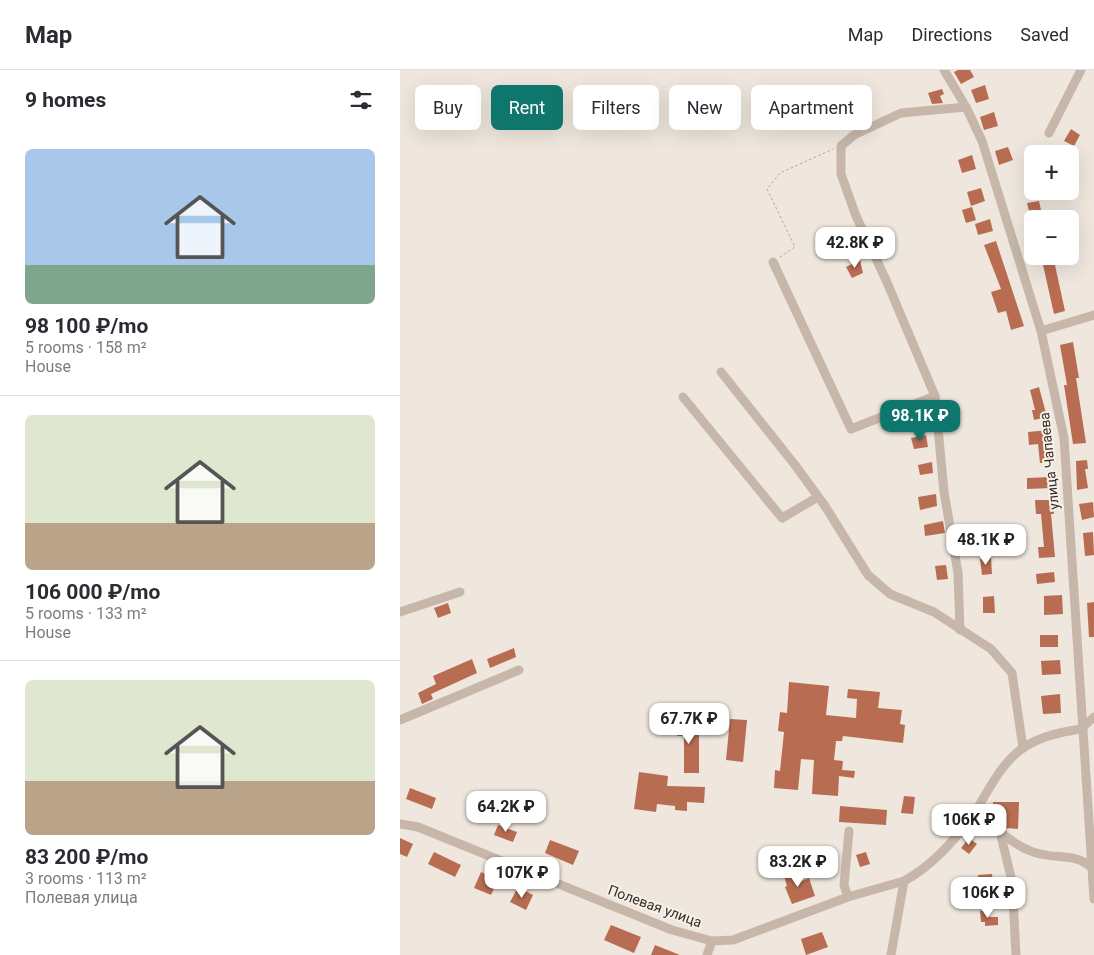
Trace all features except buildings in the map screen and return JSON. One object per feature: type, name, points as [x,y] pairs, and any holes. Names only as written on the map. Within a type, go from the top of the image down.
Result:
[{"type":"street","name":"улица Чапаева","points":[[944,70],[966,107],[982,141],[1041,331],[1064,438],[1081,729],[1094,899]]},
{"type":"street","points":[[1049,133],[1081,70]]},
{"type":"street","points":[[960,630],[958,573],[944,492],[935,396],[886,280],[856,216],[841,174],[841,146],[854,135],[901,113],[966,107]]},
{"type":"street","points":[[773,262],[851,429],[935,396]]},
{"type":"street","points":[[1041,331],[1094,315]]},
{"type":"street","points":[[721,372],[818,497],[868,575],[890,594],[934,612],[991,649],[1012,673],[1023,748]]},
{"type":"street","points":[[683,397],[782,518],[818,497]]},
{"type":"street","points":[[400,612],[460,592]]},
{"type":"street","points":[[400,720],[519,670]]},
{"type":"street","points":[[1081,729],[1094,717]]},
{"type":"street","name":"Полевая улица","points":[[400,824],[418,827],[672,930],[712,941],[733,940],[748,936],[848,897],[904,881],[936,858],[972,815],[997,773],[1023,748],[1056,733],[1081,729]]},
{"type":"street","points":[[972,815],[1020,847],[1042,855],[1072,856],[1084,861],[1092,868]]},
{"type":"street","points":[[848,897],[844,886],[849,832]]},
{"type":"street","points":[[1000,832],[1012,881],[1016,955]]},
{"type":"street","points":[[890,955],[904,881]]},
{"type":"street","points":[[707,955],[712,941]]},
{"type":"path","points":[[773,262],[795,247],[767,189],[780,174],[841,146]]}]
